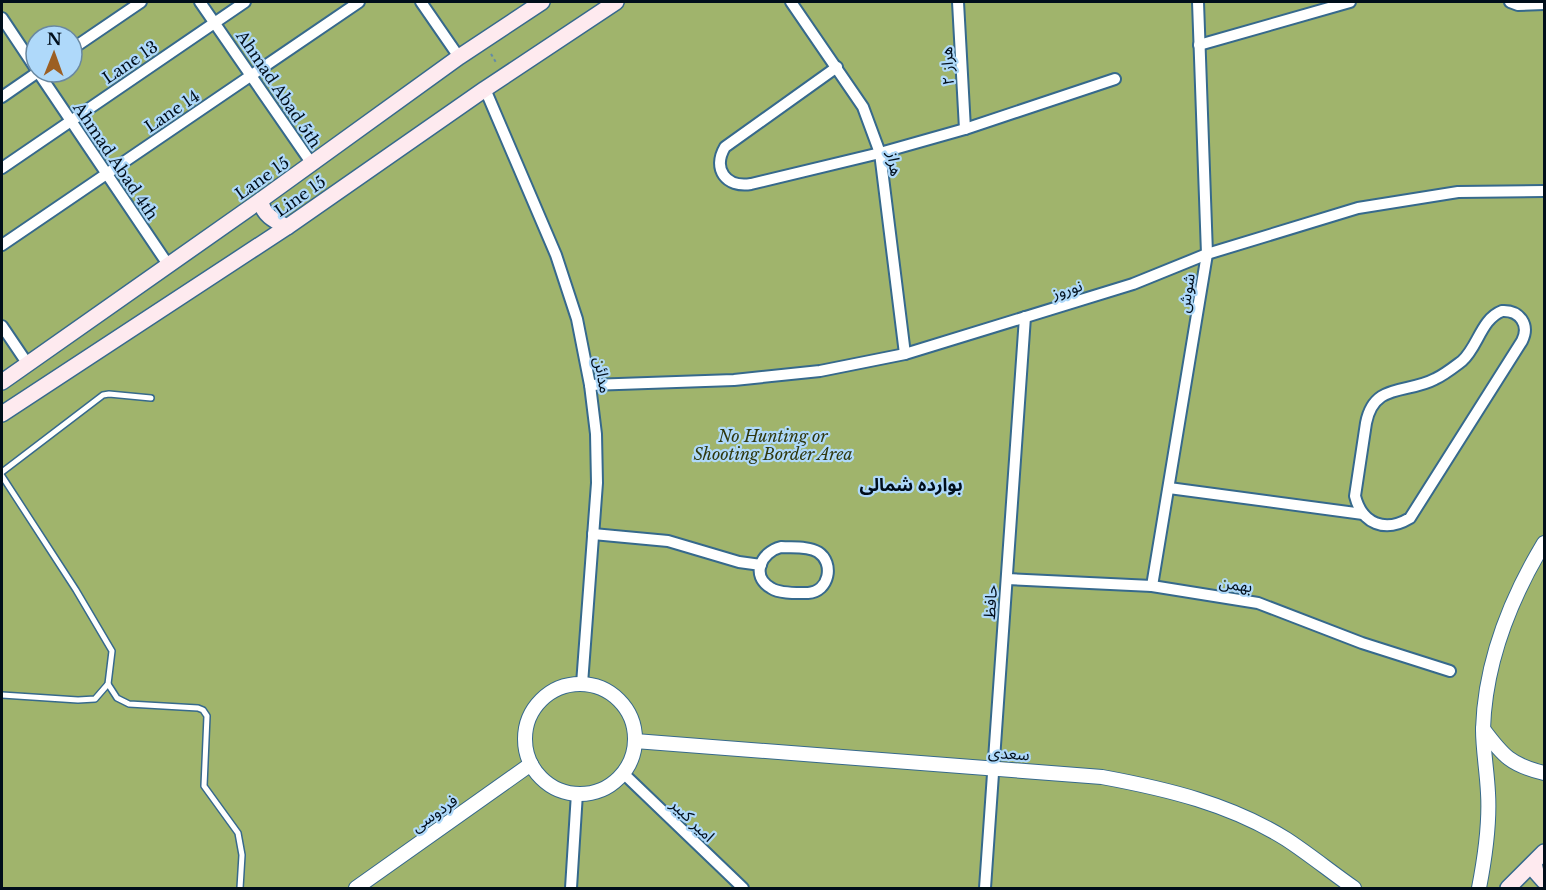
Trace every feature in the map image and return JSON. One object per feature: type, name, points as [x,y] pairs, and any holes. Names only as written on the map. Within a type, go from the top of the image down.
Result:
[{"type":"main road","name":"Lane 15","points":[[2,382],[169,266],[459,57],[542,2]]},
{"type":"main road","name":"Line 15","points":[[2,414],[287,227],[485,89],[616,2]]},
{"type":"main road","points":[[261,200],[269,217],[287,227]]},
{"type":"main road","points":[[1539,857],[1536,872],[1545,880]]},
{"type":"main road","points":[[1508,888],[1539,857]]},
{"type":"street","points":[[84,41],[141,2]]},
{"type":"street","name":"Ahmad Abad 5th","points":[[200,2],[312,164]]},
{"type":"street","name":"Lane 13","points":[[2,168],[245,2]]},
{"type":"street","name":"Lane 14","points":[[2,245],[359,2]]},
{"type":"street","points":[[421,2],[459,57]]},
{"type":"street","name":"هراز","points":[[792,2],[863,107],[880,153],[904,354]]},
{"type":"street","name":"هراز ۲","points":[[958,2],[965,129]]},
{"type":"street","name":"شوش","points":[[1152,586],[1208,254],[1198,2]]},
{"type":"street","points":[[1199,45],[1350,2]]},
{"type":"street","points":[[1510,2],[1545,4]]},
{"type":"street","name":"Ahmad Abad 4th","points":[[2,18],[24,51]]},
{"type":"street","points":[[837,67],[725,147],[720,161],[724,176],[729,181],[743,185],[880,153],[965,129],[1115,79]]},
{"type":"street","points":[[2,97],[24,81]]},
{"type":"street","name":"Ahmad Abad 4th","points":[[46,84],[169,266]]},
{"type":"street","name":"مدائن","points":[[485,89],[556,255],[577,319],[590,385],[597,444],[597,483],[582,684]]},
{"type":"street","name":"نوروز","points":[[590,385],[734,380],[820,371],[904,354],[1133,284],[1208,254],[1359,208],[1458,192],[1545,191]]},
{"type":"street","points":[[1169,488],[1363,514],[1371,521],[1381,525],[1391,526],[1401,523],[1417,510],[1522,341],[1526,329],[1520,317],[1509,311],[1496,313],[1464,359],[1434,380],[1389,392],[1380,396],[1373,404],[1366,423],[1355,496],[1357,506],[1363,514]]},
{"type":"street","name":"حافظ","points":[[985,888],[1025,317]]},
{"type":"street","points":[[2,326],[27,363]]},
{"type":"street","points":[[593,534],[668,541],[739,562],[761,565]]},
{"type":"street","points":[[1479,888],[1487,847],[1488,795],[1483,729],[1488,683],[1506,618],[1545,543]]},
{"type":"street","points":[[781,547],[812,549],[824,557],[829,572],[823,585],[810,593],[779,591],[772,589],[762,579],[761,565],[768,553],[774,549],[781,547]]},
{"type":"street","name":"بهمن","points":[[1007,579],[1152,586],[1258,603],[1362,643],[1450,671]]},
{"type":"street","points":[[582,684],[599,687],[614,696],[626,708],[633,724],[635,741],[631,758],[623,773],[610,784],[594,792],[577,794],[560,790],[545,782],[531,764],[526,753],[525,736],[528,720],[536,705],[549,693],[565,686],[582,684]]},
{"type":"street","points":[[1483,729],[1502,755],[1525,768],[1545,773]]},
{"type":"street","name":"سعدی","points":[[635,741],[1102,777],[1158,787],[1212,803],[1256,823],[1286,839],[1354,888]]},
{"type":"street","name":"فردوسی","points":[[356,888],[531,764]]},
{"type":"street","name":"امیر کبیر","points":[[623,773],[743,888]]},
{"type":"street","points":[[570,888],[577,794]]},
{"type":"lane","points":[[2,695],[95,699],[108,684],[112,651],[2,474],[103,395],[151,398]]},
{"type":"lane","points":[[108,684],[117,698],[129,704],[204,710],[207,716],[204,786],[238,833],[242,855],[240,888]]},
{"type":"path","points":[[483,41],[505,76]]},
{"type":"green space","name":"No Hunting or Shooting Border Area","points":[[2,2],[1544,2],[1544,888],[2,888]]},
{"type":"district","name":"بوارده شمالی","points":[[911,485]]}]
